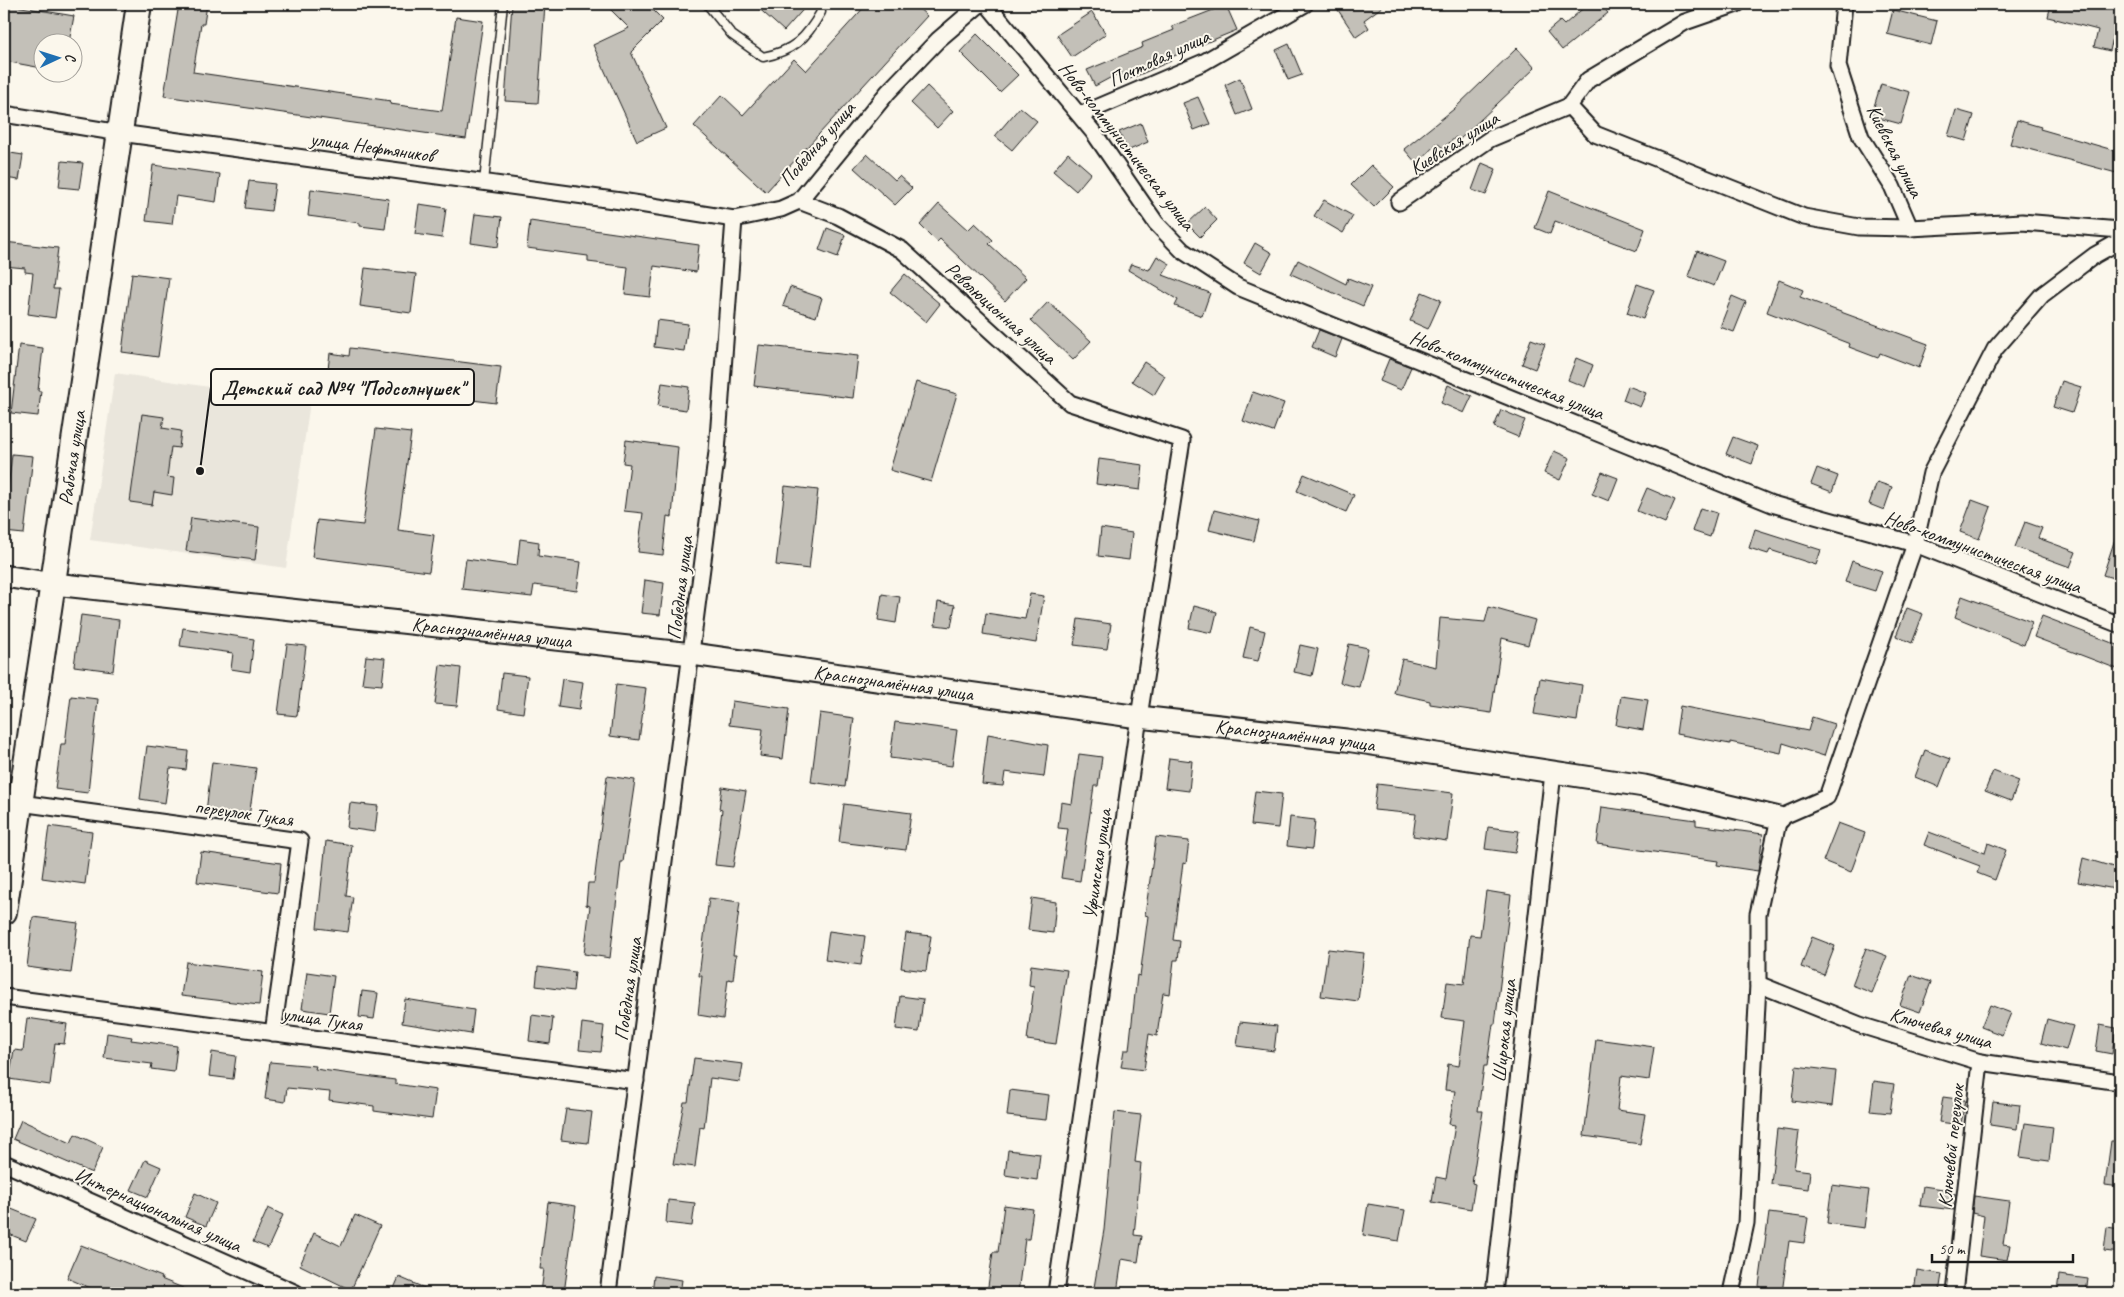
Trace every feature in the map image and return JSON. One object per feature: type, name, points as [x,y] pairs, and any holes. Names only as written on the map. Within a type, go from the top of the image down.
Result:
[{"type":"main road","name":"Рабочая улица","points":[[4,912],[140,4]]},
{"type":"street","name":"Победная улица","points":[[608,1293],[717,452],[734,219],[781,209],[799,201],[888,92],[938,40],[980,4]]},
{"type":"street","name":"Ново-коммунистическая улица","points":[[987,4],[1080,115],[1156,223],[1184,251],[1238,288],[1772,504],[1915,544],[2120,625]]},
{"type":"street","name":"Почтовая улица","points":[[1080,115],[1204,62],[1305,4]]},
{"type":"street","points":[[1737,4],[1685,22],[1588,80],[1569,106],[1595,134],[1804,217],[1859,227],[1910,228],[2022,222],[2120,230]]},
{"type":"street","name":"Киевская улица","points":[[1844,4],[1838,66],[1861,136],[1892,186],[1910,228]]},
{"type":"street","name":"Киевская улица","points":[[1398,202],[1490,140],[1569,106]]},
{"type":"street","name":"улица Нефтяников","points":[[4,114],[120,133],[484,182],[734,219]]},
{"type":"street","name":"Революционная улица","points":[[799,201],[838,216],[902,250],[1070,403],[1182,440]]},
{"type":"street","points":[[1731,1293],[1746,1223],[1758,984],[1758,914],[1779,818],[1827,797],[1915,544],[1931,472],[1995,349],[2042,294],[2095,255],[2120,241]]},
{"type":"street","name":"Уфимская улица","points":[[1056,1293],[1139,717],[1182,440]]},
{"type":"street","name":"Краснознамённая улица","points":[[4,576],[54,584],[692,654],[1139,717],[1346,740],[1644,786],[1779,818]]},
{"type":"street","name":"Широкая улица","points":[[1494,1293],[1553,773]]},
{"type":"street","name":"переулок Тукая","points":[[20,803],[300,841],[273,1033]]},
{"type":"street","name":"Ключевая улица","points":[[1758,984],[1860,1025],[1980,1062],[2120,1082]]},
{"type":"street","name":"улица Тукая","points":[[4,997],[636,1081]]},
{"type":"street","name":"Ключевой переулок","points":[[1954,1293],[1980,1062]]},
{"type":"street","name":"Интернациональная улица","points":[[4,1164],[296,1293]]},
{"type":"lane","points":[[484,182],[503,4]]},
{"type":"lane","points":[[707,4],[732,35],[763,57],[783,53],[800,42],[821,12],[819,4]]},
{"type":"shaded area","points":[[115,373],[310,402],[286,568],[90,540]]},
{"type":"building","points":[[4,4],[74,16],[71,32],[32,32],[32,66],[4,61]]},
{"type":"building","points":[[179,4],[207,4],[204,24],[201,24],[193,72],[391,101],[390,104],[442,111],[456,17],[483,21],[466,139],[164,96]]},
{"type":"building","points":[[512,4],[545,4],[538,103],[505,101]]},
{"type":"building","points":[[605,4],[647,4],[663,20],[631,52],[666,128],[637,141],[593,45],[629,28]]},
{"type":"building","points":[[754,4],[808,4],[784,31]]},
{"type":"building","points":[[867,4],[914,4],[927,16],[766,192],[694,126],[722,95],[743,115],[794,59],[806,71]]},
{"type":"building","points":[[1334,4],[1386,4],[1364,20],[1369,28],[1356,37]]},
{"type":"building","points":[[1588,4],[1600,4],[1608,13],[1562,50],[1547,32],[1560,21],[1564,25]]},
{"type":"building","points":[[2051,4],[2120,4],[2110,51],[2094,47],[2098,30],[2048,17]]},
{"type":"building","points":[[1226,5],[1237,30],[1169,58],[1171,61],[1125,81],[1121,72],[1095,86],[1087,70],[1143,47],[1142,43],[1174,30],[1172,26]]},
{"type":"building","points":[[1893,10],[1937,21],[1931,45],[1887,34]]},
{"type":"building","points":[[1092,12],[1106,34],[1072,57],[1057,35]]},
{"type":"building","points":[[977,34],[1018,75],[1000,92],[960,52]]},
{"type":"building","points":[[1289,44],[1302,75],[1288,80],[1276,50]]},
{"type":"building","points":[[1517,48],[1535,68],[1459,140],[1456,137],[1443,148],[1437,143],[1417,164],[1404,149],[1454,109]]},
{"type":"building","points":[[1240,78],[1252,109],[1237,115],[1225,85]]},
{"type":"building","points":[[1881,84],[1910,92],[1901,124],[1871,116]]},
{"type":"building","points":[[927,86],[953,111],[937,128],[911,103]]},
{"type":"building","points":[[1198,97],[1210,124],[1194,130],[1183,103]]},
{"type":"building","points":[[1020,107],[1037,121],[1012,150],[995,136]]},
{"type":"building","points":[[1956,110],[1974,115],[1966,141],[1948,136]]},
{"type":"building","points":[[2017,120],[2041,127],[2040,129],[2120,152],[2120,174],[2010,144]]},
{"type":"building","points":[[1141,123],[1148,142],[1127,151],[1119,132]]},
{"type":"building","points":[[4,152],[23,155],[19,180],[4,178]]},
{"type":"building","points":[[1068,153],[1091,173],[1076,191],[1053,171]]},
{"type":"building","points":[[867,154],[895,180],[899,176],[912,188],[895,205],[854,168]]},
{"type":"building","points":[[62,161],[83,163],[79,189],[59,187]]},
{"type":"building","points":[[1482,163],[1496,169],[1486,195],[1472,190]]},
{"type":"building","points":[[153,165],[220,174],[216,202],[176,196],[172,224],[146,221]]},
{"type":"building","points":[[1371,165],[1394,187],[1374,207],[1351,185]]},
{"type":"building","points":[[249,181],[275,184],[271,211],[245,208]]},
{"type":"building","points":[[311,189],[389,199],[385,229],[360,226],[360,223],[308,216]]},
{"type":"building","points":[[1549,191],[1645,229],[1637,251],[1555,221],[1550,234],[1535,228]]},
{"type":"building","points":[[1324,200],[1353,216],[1343,233],[1314,216]]},
{"type":"building","points":[[419,204],[446,208],[442,238],[415,234]]},
{"type":"building","points":[[939,204],[968,230],[975,223],[993,240],[989,244],[1026,278],[1005,301],[940,239],[937,242],[920,225]]},
{"type":"building","points":[[1205,207],[1217,220],[1200,237],[1187,224]]},
{"type":"building","points":[[475,214],[502,217],[498,247],[471,243]]},
{"type":"building","points":[[530,221],[699,245],[696,272],[654,266],[650,297],[625,294],[628,267],[588,262],[588,256],[527,248]]},
{"type":"building","points":[[827,228],[845,235],[838,257],[819,250]]},
{"type":"building","points":[[4,242],[58,248],[53,289],[59,289],[55,318],[28,314],[33,273],[25,272],[25,268],[4,266]]},
{"type":"building","points":[[1255,243],[1272,253],[1261,273],[1244,263]]},
{"type":"building","points":[[1697,251],[1724,261],[1714,286],[1688,276]]},
{"type":"building","points":[[1157,256],[1170,264],[1163,275],[1210,293],[1202,316],[1175,306],[1178,300],[1128,270],[1131,264],[1149,270]]},
{"type":"building","points":[[1298,260],[1346,284],[1348,278],[1371,287],[1363,306],[1291,274]]},
{"type":"building","points":[[365,268],[416,274],[411,313],[360,306]]},
{"type":"building","points":[[132,273],[169,278],[158,357],[122,352]]},
{"type":"building","points":[[905,274],[940,304],[926,322],[890,292]]},
{"type":"building","points":[[1779,280],[1803,290],[1800,297],[1928,344],[1919,368],[1880,353],[1878,358],[1849,347],[1850,344],[1767,312]]},
{"type":"building","points":[[1637,284],[1654,290],[1643,319],[1627,313]]},
{"type":"building","points":[[790,287],[822,298],[816,317],[783,306]]},
{"type":"building","points":[[1422,292],[1441,300],[1428,329],[1410,321]]},
{"type":"building","points":[[1732,296],[1746,302],[1734,332],[1720,327]]},
{"type":"building","points":[[1048,302],[1091,341],[1073,360],[1031,320]]},
{"type":"building","points":[[657,320],[688,324],[684,351],[654,347]]},
{"type":"building","points":[[1319,330],[1342,339],[1335,357],[1312,347]]},
{"type":"building","points":[[1531,339],[1545,344],[1535,369],[1522,364]]},
{"type":"building","points":[[19,345],[43,348],[38,391],[41,391],[38,416],[11,413]]},
{"type":"building","points":[[759,345],[858,356],[853,398],[754,386]]},
{"type":"building","points":[[350,348],[501,367],[496,403],[345,384],[346,380],[327,377],[330,353],[349,356]]},
{"type":"building","points":[[1576,358],[1593,365],[1585,387],[1568,380]]},
{"type":"building","points":[[1389,359],[1411,367],[1401,390],[1380,381]]},
{"type":"building","points":[[1144,362],[1165,376],[1154,395],[1132,381]]},
{"type":"building","points":[[2062,381],[2081,387],[2072,413],[2053,407]]},
{"type":"building","points":[[916,382],[957,394],[931,482],[890,470]]},
{"type":"building","points":[[662,383],[689,387],[686,410],[658,406]]},
{"type":"building","points":[[1448,385],[1472,396],[1464,413],[1441,403]]},
{"type":"building","points":[[1628,386],[1646,393],[1640,407],[1623,400]]},
{"type":"building","points":[[1253,392],[1284,403],[1273,432],[1243,421]]},
{"type":"building","points":[[1501,410],[1525,420],[1518,437],[1494,427]]},
{"type":"building","points":[[142,414],[164,417],[162,428],[181,431],[179,448],[171,447],[167,477],[174,478],[172,495],[154,492],[152,505],[130,502]]},
{"type":"building","points":[[376,429],[411,433],[398,530],[434,535],[429,572],[312,557],[317,520],[363,525]]},
{"type":"building","points":[[1733,437],[1758,446],[1752,464],[1726,454]]},
{"type":"building","points":[[626,440],[678,447],[672,517],[667,516],[663,555],[638,552],[643,513],[624,511],[630,464],[623,463]]},
{"type":"building","points":[[1554,451],[1570,458],[1560,480],[1544,473]]},
{"type":"building","points":[[12,454],[33,456],[24,534],[4,532],[4,504],[6,505]]},
{"type":"building","points":[[1099,459],[1143,465],[1140,490],[1096,484]]},
{"type":"building","points":[[1817,468],[1838,476],[1832,492],[1811,484]]},
{"type":"building","points":[[1602,472],[1618,478],[1609,501],[1592,494]]},
{"type":"building","points":[[1304,474],[1354,495],[1346,512],[1297,491]]},
{"type":"building","points":[[1877,482],[1892,487],[1884,510],[1869,504]]},
{"type":"building","points":[[785,486],[818,490],[809,569],[776,565]]},
{"type":"building","points":[[1647,488],[1675,500],[1665,523],[1637,511]]},
{"type":"building","points":[[1972,500],[1991,507],[1979,539],[1960,532]]},
{"type":"building","points":[[1700,508],[1717,513],[1710,537],[1692,531]]},
{"type":"building","points":[[1214,510],[1259,521],[1254,541],[1209,530]]},
{"type":"building","points":[[191,518],[259,527],[255,560],[186,551]]},
{"type":"building","points":[[2025,522],[2042,528],[2038,538],[2076,552],[2070,567],[2015,547]]},
{"type":"building","points":[[1101,528],[1132,533],[1129,560],[1098,556]]},
{"type":"building","points":[[1755,529],[1821,550],[1816,565],[1770,550],[1768,554],[1749,548]]},
{"type":"building","points":[[2117,533],[2120,533],[2120,580],[2103,575]]},
{"type":"building","points":[[520,539],[539,542],[538,556],[581,562],[577,591],[534,585],[532,597],[462,589],[466,559],[517,566]]},
{"type":"building","points":[[1852,561],[1882,571],[1875,591],[1845,582]]},
{"type":"building","points":[[645,580],[664,583],[660,615],[641,613]]},
{"type":"building","points":[[882,594],[900,597],[896,623],[878,620]]},
{"type":"building","points":[[1030,594],[1044,596],[1036,643],[983,634],[986,613],[1025,619]]},
{"type":"building","points":[[1962,596],[2032,622],[2024,645],[1955,617]]},
{"type":"building","points":[[938,602],[955,605],[951,627],[935,625]]},
{"type":"building","points":[[1194,606],[1217,612],[1212,633],[1189,628]]},
{"type":"building","points":[[1489,607],[1535,620],[1528,645],[1502,638],[1491,713],[1430,704],[1430,701],[1394,693],[1402,659],[1436,667],[1440,618],[1485,622]]},
{"type":"building","points":[[1907,608],[1923,614],[1912,643],[1896,636]]},
{"type":"building","points":[[81,615],[119,620],[113,671],[74,666]]},
{"type":"building","points":[[2042,616],[2120,646],[2120,670],[2034,637]]},
{"type":"building","points":[[1078,619],[1111,624],[1107,649],[1074,645]]},
{"type":"building","points":[[1250,627],[1265,631],[1258,661],[1243,658]]},
{"type":"building","points":[[183,628],[254,639],[250,672],[231,669],[233,653],[180,646]]},
{"type":"building","points":[[287,644],[306,646],[297,716],[278,714]]},
{"type":"building","points":[[1349,644],[1368,648],[1359,687],[1340,683]]},
{"type":"building","points":[[1300,645],[1318,649],[1312,676],[1294,672]]},
{"type":"building","points":[[366,656],[385,658],[382,685],[362,683]]},
{"type":"building","points":[[440,665],[461,668],[457,706],[435,704]]},
{"type":"building","points":[[502,673],[528,676],[523,713],[498,709]]},
{"type":"building","points":[[1540,678],[1582,685],[1577,721],[1534,714]]},
{"type":"building","points":[[562,679],[583,682],[579,710],[558,707]]},
{"type":"building","points":[[616,684],[646,688],[639,740],[610,736]]},
{"type":"building","points":[[71,696],[98,699],[88,793],[55,789],[61,744],[65,744]]},
{"type":"building","points":[[1621,696],[1648,700],[1643,730],[1616,725]]},
{"type":"building","points":[[732,701],[789,709],[783,759],[760,756],[763,729],[729,725]]},
{"type":"building","points":[[1680,706],[1808,731],[1812,717],[1834,724],[1824,756],[1783,743],[1781,753],[1730,742],[1730,744],[1676,734]]},
{"type":"building","points":[[820,713],[854,718],[845,787],[811,782]]},
{"type":"building","points":[[895,722],[957,730],[952,766],[890,758]]},
{"type":"building","points":[[988,734],[1048,745],[1044,777],[1005,772],[1003,786],[982,784]]},
{"type":"building","points":[[147,746],[188,751],[186,770],[170,768],[165,803],[140,799]]},
{"type":"building","points":[[1925,750],[1950,759],[1939,787],[1915,777]]},
{"type":"building","points":[[1079,754],[1102,757],[1098,786],[1094,786],[1080,881],[1061,878],[1068,829],[1058,828],[1061,802],[1072,804]]},
{"type":"building","points":[[1169,758],[1192,761],[1189,791],[1165,788]]},
{"type":"building","points":[[212,762],[256,768],[249,817],[206,812]]},
{"type":"building","points":[[1993,771],[2019,781],[2011,801],[1985,791]]},
{"type":"building","points":[[607,776],[635,780],[623,862],[621,862],[610,958],[584,954],[590,906],[586,905],[588,883],[594,883]]},
{"type":"building","points":[[1377,784],[1453,793],[1447,841],[1413,836],[1416,814],[1374,810]]},
{"type":"building","points":[[722,787],[746,791],[733,867],[715,865],[722,810],[719,809]]},
{"type":"building","points":[[1255,791],[1282,794],[1278,828],[1251,825]]},
{"type":"building","points":[[350,803],[378,806],[375,832],[347,828]]},
{"type":"building","points":[[844,804],[911,813],[906,850],[839,842]]},
{"type":"building","points":[[1602,807],[1696,820],[1696,825],[1763,834],[1758,871],[1717,865],[1718,861],[1597,844]]},
{"type":"building","points":[[1290,817],[1315,820],[1312,849],[1287,846]]},
{"type":"building","points":[[1838,823],[1865,833],[1851,872],[1823,861]]},
{"type":"building","points":[[49,826],[92,832],[85,884],[42,878]]},
{"type":"building","points":[[1488,827],[1519,831],[1515,853],[1485,849]]},
{"type":"building","points":[[1929,832],[1985,853],[1988,843],[2006,850],[1995,880],[1977,873],[1980,866],[1924,845]]},
{"type":"building","points":[[1156,837],[1189,841],[1186,864],[1183,863],[1173,940],[1180,941],[1178,960],[1174,960],[1170,994],[1163,993],[1157,1036],[1149,1034],[1144,1070],[1121,1067],[1124,1050],[1129,1050],[1137,975],[1140,976],[1148,916],[1145,915]]},
{"type":"building","points":[[326,841],[352,845],[346,896],[353,897],[348,932],[317,928]]},
{"type":"building","points":[[201,852],[281,863],[278,893],[197,882]]},
{"type":"building","points":[[2083,858],[2120,869],[2120,890],[2078,882]]},
{"type":"building","points":[[1486,891],[1511,895],[1495,1024],[1493,1024],[1487,1066],[1484,1066],[1478,1111],[1483,1111],[1472,1183],[1475,1184],[1471,1209],[1432,1202],[1436,1177],[1446,1179],[1455,1125],[1449,1124],[1455,1091],[1445,1090],[1448,1064],[1459,1066],[1465,1021],[1442,1018],[1447,982],[1464,984],[1470,935],[1480,936]]},
{"type":"building","points":[[709,898],[740,902],[733,955],[736,955],[733,980],[728,979],[723,1019],[698,1015],[702,976],[699,976]]},
{"type":"building","points":[[1032,898],[1056,902],[1053,933],[1028,930]]},
{"type":"building","points":[[33,917],[78,923],[71,973],[27,967]]},
{"type":"building","points":[[829,931],[865,936],[861,965],[825,960]]},
{"type":"building","points":[[906,933],[931,936],[926,971],[901,968]]},
{"type":"building","points":[[1812,937],[1835,946],[1824,975],[1801,967]]},
{"type":"building","points":[[1866,948],[1887,956],[1872,993],[1852,985]]},
{"type":"building","points":[[1328,949],[1364,953],[1358,1001],[1321,996]]},
{"type":"building","points":[[186,962],[263,972],[259,1005],[181,996]]},
{"type":"building","points":[[1031,965],[1067,970],[1056,1044],[1027,1040],[1034,986],[1029,985]]},
{"type":"building","points":[[538,967],[575,972],[573,991],[536,986]]},
{"type":"building","points":[[307,972],[334,976],[329,1013],[302,1009]]},
{"type":"building","points":[[1911,975],[1931,982],[1920,1012],[1900,1005]]},
{"type":"building","points":[[362,991],[378,993],[374,1019],[359,1017]]},
{"type":"building","points":[[900,996],[923,999],[919,1032],[896,1029]]},
{"type":"building","points":[[405,999],[474,1010],[471,1034],[402,1023]]},
{"type":"building","points":[[1990,1005],[2011,1013],[2002,1035],[1981,1027]]},
{"type":"building","points":[[532,1015],[553,1018],[550,1044],[529,1041]]},
{"type":"building","points":[[27,1018],[67,1024],[64,1044],[55,1043],[50,1085],[9,1079],[14,1050],[23,1051]]},
{"type":"building","points":[[2047,1019],[2073,1026],[2066,1050],[2041,1043]]},
{"type":"building","points":[[1240,1022],[1277,1026],[1274,1051],[1237,1046]]},
{"type":"building","points":[[582,1023],[604,1026],[601,1052],[579,1050]]},
{"type":"building","points":[[2100,1025],[2116,1028],[2112,1054],[2096,1051]]},
{"type":"building","points":[[107,1033],[132,1037],[131,1040],[177,1046],[174,1072],[151,1069],[152,1064],[104,1058]]},
{"type":"building","points":[[1596,1039],[1654,1047],[1649,1080],[1621,1076],[1617,1110],[1645,1114],[1640,1144],[1584,1136]]},
{"type":"building","points":[[212,1052],[236,1056],[233,1079],[209,1076]]},
{"type":"building","points":[[694,1058],[743,1064],[740,1082],[710,1078],[704,1128],[700,1127],[695,1167],[673,1164],[684,1102],[688,1102]]},
{"type":"building","points":[[270,1062],[316,1066],[315,1069],[395,1080],[395,1084],[436,1090],[432,1119],[374,1111],[374,1106],[329,1100],[330,1092],[287,1088],[285,1102],[265,1099]]},
{"type":"building","points":[[1796,1066],[1836,1071],[1832,1106],[1792,1101]]},
{"type":"building","points":[[1874,1081],[1894,1084],[1890,1113],[1870,1111]]},
{"type":"building","points":[[1010,1090],[1049,1095],[1046,1120],[1007,1116]]},
{"type":"building","points":[[1943,1097],[1965,1100],[1961,1125],[1939,1122]]},
{"type":"building","points":[[1993,1102],[2020,1105],[2017,1129],[1990,1125]]},
{"type":"building","points":[[566,1109],[592,1112],[588,1143],[561,1140]]},
{"type":"building","points":[[1115,1112],[1141,1115],[1135,1162],[1141,1163],[1134,1235],[1142,1236],[1138,1262],[1122,1259],[1117,1293],[1093,1293],[1104,1230]]},
{"type":"building","points":[[21,1120],[71,1143],[75,1134],[103,1147],[92,1173],[13,1139]]},
{"type":"building","points":[[2025,1123],[2053,1127],[2049,1161],[2020,1157]]},
{"type":"building","points":[[1777,1129],[1799,1132],[1794,1169],[1810,1171],[1808,1189],[1771,1184]]},
{"type":"building","points":[[2111,1141],[2120,1141],[2120,1187],[2105,1185]]},
{"type":"building","points":[[1008,1150],[1040,1154],[1037,1180],[1005,1175]]},
{"type":"building","points":[[145,1160],[161,1167],[148,1197],[131,1190]]},
{"type":"building","points":[[1832,1185],[1869,1190],[1864,1228],[1827,1223]]},
{"type":"building","points":[[1923,1186],[1950,1190],[1950,1193],[1956,1194],[1954,1210],[1920,1206]]},
{"type":"building","points":[[195,1193],[216,1203],[206,1226],[185,1217]]},
{"type":"building","points":[[1974,1196],[2009,1201],[2003,1244],[2010,1245],[2007,1260],[1979,1256],[1984,1216],[1972,1213]]},
{"type":"building","points":[[668,1200],[695,1203],[692,1226],[666,1223]]},
{"type":"building","points":[[548,1202],[576,1206],[564,1293],[541,1293],[544,1269],[540,1269]]},
{"type":"building","points":[[1368,1204],[1405,1210],[1399,1241],[1363,1235]]},
{"type":"building","points":[[1004,1205],[1033,1209],[1029,1239],[1025,1239],[1018,1293],[987,1293],[993,1252],[998,1252]]},
{"type":"building","points":[[4,1206],[36,1219],[26,1241],[4,1232]]},
{"type":"building","points":[[268,1208],[283,1215],[268,1248],[253,1242]]},
{"type":"building","points":[[1769,1213],[1808,1218],[1804,1243],[1789,1241],[1782,1293],[1758,1293]]},
{"type":"building","points":[[355,1215],[380,1226],[351,1290],[300,1265],[314,1233],[341,1246]]},
{"type":"building","points":[[2107,1227],[2120,1229],[2120,1253],[2104,1251]]},
{"type":"building","points":[[81,1245],[162,1277],[161,1279],[195,1293],[102,1293],[67,1278]]},
{"type":"building","points":[[1917,1270],[1942,1274],[1939,1293],[1914,1293]]},
{"type":"building","points":[[2059,1275],[2088,1279],[2086,1293],[2057,1293]]},
{"type":"building","points":[[654,1276],[682,1280],[680,1293],[652,1293]]},
{"type":"building","points":[[399,1277],[436,1293],[392,1293]]},
{"type":"place","name":"Детский сад №4 \"Подсолнушек\"","points":[[200,471]]}]
